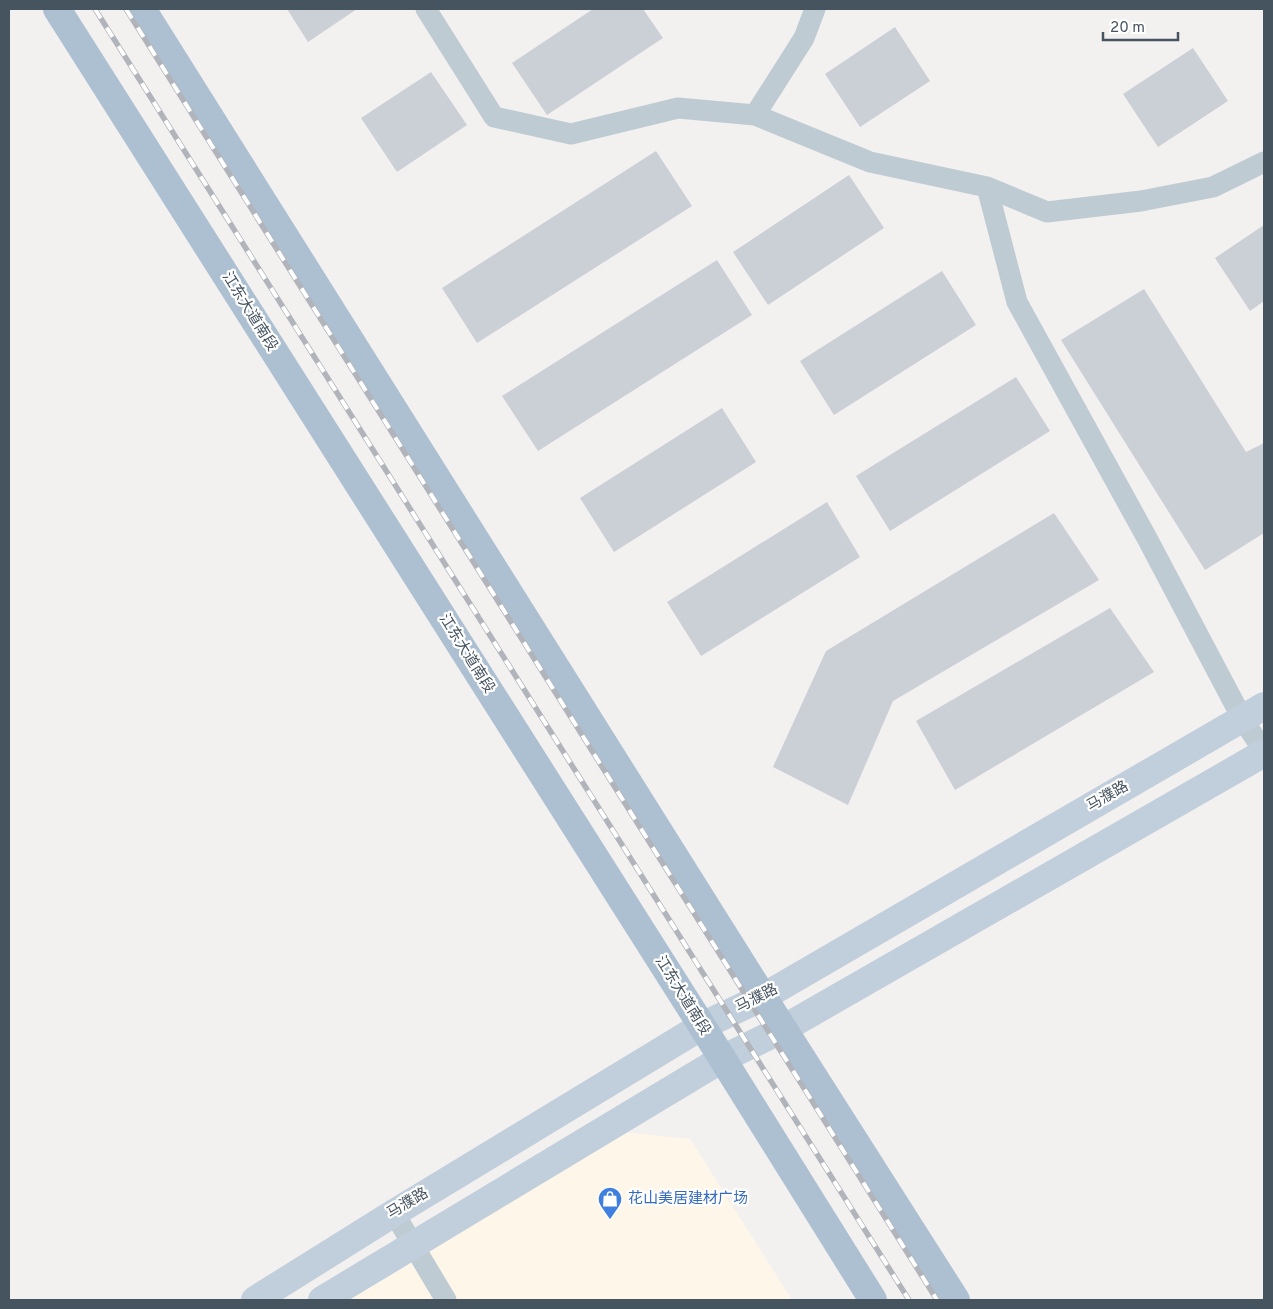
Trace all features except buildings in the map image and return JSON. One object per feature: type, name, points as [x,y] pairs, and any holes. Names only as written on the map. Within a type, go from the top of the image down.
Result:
[{"type":"main road","name":"江东大道南段","points":[[57,9],[702,1026],[873,1300]]},
{"type":"main road","points":[[142,9],[783,1029],[956,1300]]},
{"type":"main road","name":"马濮路","points":[[255,1300],[394,1213],[702,1026],[763,997],[1254,713]]},
{"type":"main road","points":[[322,1300],[722,1059],[783,1029],[1264,752]]},
{"type":"street","points":[[426,9],[494,117],[571,134],[678,108],[755,115],[870,162],[987,187],[1047,212],[1141,201],[1213,187],[1264,162]]},
{"type":"street","points":[[755,115],[804,38],[815,9]]},
{"type":"street","points":[[987,187],[1017,302],[1148,540],[1254,713],[1264,752]]},
{"type":"street","points":[[394,1213],[446,1300]]},
{"type":"shaded area","name":"花山美居建材广场","points":[[623,1132],[690,1139],[792,1300],[346,1300]]},
{"type":"railway","points":[[95,9],[909,1300]]},
{"type":"railway","points":[[126,9],[937,1300]]},
{"type":"place","name":"花山美居建材广场","points":[[610,1220]]}]
